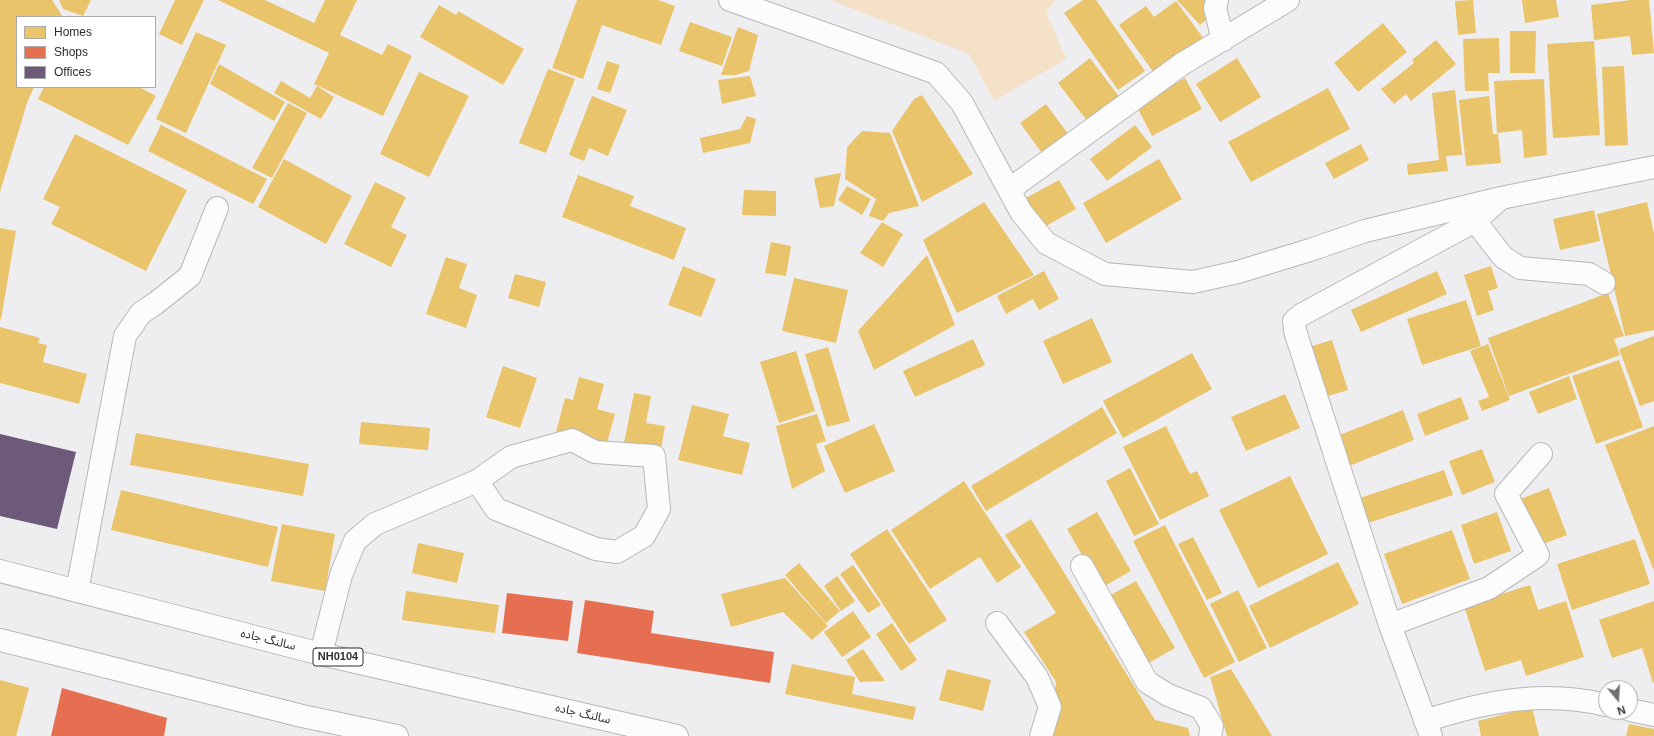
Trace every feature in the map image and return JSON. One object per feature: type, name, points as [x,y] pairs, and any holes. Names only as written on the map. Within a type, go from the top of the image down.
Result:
[{"type":"main road","points":[[730,0],[936,73],[962,103],[1010,189],[1021,212],[1046,243],[1105,274],[1193,282],[1238,272],[1365,232],[1501,198],[1654,167]]},
{"type":"main road","points":[[1217,0],[1215,8],[1224,40]]},
{"type":"main road","points":[[1010,189],[1182,64],[1288,0]]},
{"type":"main road","points":[[1501,198],[1475,221],[1301,315],[1294,321],[1295,331],[1390,625],[1428,729],[1452,712],[1505,701],[1546,697],[1598,703]]},
{"type":"main road","points":[[77,591],[125,336],[140,313],[156,304],[190,276],[217,208]]},
{"type":"main road","points":[[1475,221],[1503,257],[1520,268],[1589,274],[1604,283]]},
{"type":"main road","points":[[321,654],[340,575],[355,541],[375,524],[477,481],[511,457],[572,440],[595,452],[654,456],[659,509],[644,536],[617,552],[596,549],[496,509],[477,481]]},
{"type":"main road","points":[[1390,625],[1489,588],[1538,555],[1506,494],[1541,454]]},
{"type":"main road","points":[[1082,566],[1148,682],[1168,695],[1201,708],[1212,726],[1210,736]]},
{"type":"main road","name":"سالنگ جاده","points":[[0,572],[321,654],[678,736]]},
{"type":"main road","points":[[997,622],[1037,676],[1050,707],[1041,736]]},
{"type":"main road","points":[[0,640],[302,716],[397,736]]},
{"type":"main road","points":[[1638,712],[1654,715]]},
{"type":"shaded area","points":[[830,0],[1055,0],[1046,12],[1066,59],[994,101],[969,54]]},
{"type":"building: Homes","points":[[0,0],[52,0],[62,16],[16,16],[16,88],[34,88],[28,100],[0,192]]},
{"type":"building: Homes","points":[[59,0],[91,0],[83,16],[63,9]]},
{"type":"building: Homes","points":[[175,0],[204,0],[182,45],[159,34]]},
{"type":"building: Homes","points":[[218,0],[265,0],[314,23],[325,0],[357,0],[340,35],[382,55],[388,44],[412,56],[383,116],[314,84],[329,53]]},
{"type":"building: Homes","points":[[577,0],[658,0],[675,6],[661,45],[602,25],[583,79],[552,68]]},
{"type":"building: Homes","points":[[1083,0],[1096,0],[1145,71],[1118,90],[1064,13]]},
{"type":"building: Homes","points":[[1177,0],[1204,0],[1215,12],[1200,25]]},
{"type":"building: Homes","points":[[1473,0],[1476,33],[1458,35],[1455,1]]},
{"type":"building: Homes","points":[[1522,0],[1556,0],[1559,17],[1525,23]]},
{"type":"building: Homes","points":[[1631,0],[1649,0],[1654,53],[1632,55],[1630,36],[1594,40],[1591,5]]},
{"type":"building: Homes","points":[[1176,1],[1204,39],[1155,74],[1119,25],[1146,6],[1154,17]]},
{"type":"building: Homes","points":[[439,5],[456,15],[458,11],[524,49],[503,85],[420,37]]},
{"type":"building: Homes","points":[[690,22],[732,37],[722,66],[679,51]]},
{"type":"building: Homes","points":[[1383,23],[1407,52],[1358,92],[1334,63]]},
{"type":"building: Homes","points":[[738,27],[758,35],[749,71],[736,75],[721,75]]},
{"type":"building: Homes","points":[[1510,31],[1536,31],[1535,73],[1510,73]]},
{"type":"building: Homes","points":[[196,32],[226,45],[186,133],[156,119]]},
{"type":"building: Homes","points":[[1499,38],[1500,73],[1488,73],[1489,91],[1465,91],[1463,39]]},
{"type":"building: Homes","points":[[1436,40],[1456,64],[1411,101],[1406,94],[1394,104],[1381,89],[1414,63],[1412,60]]},
{"type":"building: Homes","points":[[1594,41],[1600,135],[1553,138],[1547,44]]},
{"type":"building: Homes","points":[[1090,58],[1120,98],[1088,122],[1058,83]]},
{"type":"building: Homes","points":[[1237,58],[1261,97],[1220,122],[1196,84]]},
{"type":"building: Homes","points":[[607,61],[620,65],[610,93],[597,89]]},
{"type":"building: Homes","points":[[219,64],[285,102],[274,121],[210,84]]},
{"type":"building: Homes","points":[[1624,66],[1628,145],[1605,146],[1602,67]]},
{"type":"building: Homes","points":[[548,69],[575,79],[546,153],[519,143]]},
{"type":"building: Homes","points":[[419,72],[469,96],[429,177],[380,154]]},
{"type":"building: Homes","points":[[750,76],[756,96],[722,104],[718,80]]},
{"type":"building: Homes","points":[[1185,78],[1202,109],[1152,136],[1136,105]]},
{"type":"building: Homes","points":[[1544,79],[1547,155],[1524,158],[1522,130],[1497,133],[1494,81]]},
{"type":"building: Homes","points":[[281,81],[310,98],[317,86],[334,97],[321,119],[274,93]]},
{"type":"building: Homes","points":[[44,88],[141,88],[156,96],[128,145],[38,99]]},
{"type":"building: Homes","points":[[1328,88],[1350,129],[1251,182],[1228,142]]},
{"type":"building: Homes","points":[[1455,90],[1462,155],[1446,156],[1448,171],[1408,175],[1407,164],[1439,160],[1432,93]]},
{"type":"building: Homes","points":[[922,95],[973,174],[922,202],[892,131],[914,99]]},
{"type":"building: Homes","points":[[592,96],[627,110],[608,156],[589,148],[584,161],[569,155]]},
{"type":"building: Homes","points":[[1489,96],[1493,134],[1498,134],[1501,163],[1466,166],[1459,100]]},
{"type":"building: Homes","points":[[288,103],[307,113],[272,178],[252,168]]},
{"type":"building: Homes","points":[[1046,104],[1071,138],[1045,157],[1020,123]]},
{"type":"building: Homes","points":[[747,116],[756,119],[750,143],[703,153],[700,138],[740,129]]},
{"type":"building: Homes","points":[[161,125],[267,179],[253,204],[148,151]]},
{"type":"building: Homes","points":[[1135,125],[1152,147],[1107,181],[1090,159]]},
{"type":"building: Homes","points":[[862,131],[890,133],[919,206],[889,213],[883,221],[869,216],[876,199],[845,179],[847,147]]},
{"type":"building: Homes","points":[[75,134],[187,190],[146,271],[51,224],[60,207],[43,199]]},
{"type":"building: Homes","points":[[1361,144],[1369,160],[1334,179],[1325,163]]},
{"type":"building: Homes","points":[[284,159],[352,196],[326,244],[258,207]]},
{"type":"building: Homes","points":[[1159,159],[1182,199],[1106,243],[1083,203]]},
{"type":"building: Homes","points":[[841,173],[834,206],[820,208],[814,178]]},
{"type":"building: Homes","points":[[578,175],[634,196],[630,206],[686,228],[674,260],[562,217]]},
{"type":"building: Homes","points":[[1059,180],[1076,209],[1039,230],[1022,200]]},
{"type":"building: Homes","points":[[375,182],[406,197],[391,227],[407,235],[391,267],[344,244]]},
{"type":"building: Homes","points":[[847,186],[871,199],[862,215],[838,200]]},
{"type":"building: Homes","points":[[744,190],[776,191],[776,216],[742,215]]},
{"type":"building: Homes","points":[[984,202],[1034,275],[957,313],[923,240]]},
{"type":"building: Homes","points":[[1647,202],[1654,234],[1654,330],[1625,336],[1597,214]]},
{"type":"building: Homes","points":[[1594,210],[1600,241],[1560,250],[1553,219]]},
{"type":"building: Homes","points":[[882,222],[903,234],[883,267],[860,253]]},
{"type":"building: Homes","points":[[0,228],[16,231],[1,319],[0,319]]},
{"type":"building: Homes","points":[[771,242],[791,246],[786,276],[765,273]]},
{"type":"building: Homes","points":[[927,255],[955,325],[874,370],[858,331]]},
{"type":"building: Homes","points":[[446,257],[467,264],[459,288],[477,295],[466,328],[426,314]]},
{"type":"building: Homes","points":[[683,266],[716,279],[701,317],[668,305]]},
{"type":"building: Homes","points":[[1491,266],[1498,288],[1488,291],[1494,310],[1477,316],[1464,275]]},
{"type":"building: Homes","points":[[1044,271],[1059,299],[1039,310],[1033,299],[1006,314],[997,296]]},
{"type":"building: Homes","points":[[1437,271],[1447,294],[1361,332],[1351,310]]},
{"type":"building: Homes","points":[[515,274],[546,282],[539,307],[508,298]]},
{"type":"building: Homes","points":[[794,278],[848,290],[836,343],[782,331]]},
{"type":"building: Homes","points":[[1608,293],[1624,336],[1614,339],[1620,355],[1509,396],[1488,338]]},
{"type":"building: Homes","points":[[1466,300],[1481,346],[1422,365],[1407,319]]},
{"type":"building: Homes","points":[[1092,318],[1112,362],[1063,384],[1043,341]]},
{"type":"building: Homes","points":[[0,327],[40,338],[38,343],[47,345],[43,362],[87,374],[79,404],[0,383]]},
{"type":"building: Homes","points":[[1654,336],[1654,401],[1640,406],[1619,349]]},
{"type":"building: Homes","points":[[973,339],[985,365],[915,397],[903,371]]},
{"type":"building: Homes","points":[[1332,340],[1348,390],[1328,396],[1312,346]]},
{"type":"building: Homes","points":[[1488,344],[1510,400],[1482,411],[1478,401],[1489,397],[1470,351]]},
{"type":"building: Homes","points":[[828,347],[850,421],[827,427],[805,354]]},
{"type":"building: Homes","points":[[796,351],[815,411],[779,423],[760,362]]},
{"type":"building: Homes","points":[[1192,353],[1212,389],[1123,438],[1103,401]]},
{"type":"building: Homes","points":[[1619,360],[1643,427],[1596,444],[1572,376]]},
{"type":"building: Homes","points":[[503,366],[537,378],[520,428],[486,417]]},
{"type":"building: Homes","points":[[1569,376],[1577,399],[1538,414],[1529,392]]},
{"type":"building: Homes","points":[[579,377],[604,384],[597,409],[615,414],[606,446],[556,432],[565,398],[573,400]]},
{"type":"building: Homes","points":[[634,393],[651,396],[646,423],[665,426],[660,455],[623,448]]},
{"type":"building: Homes","points":[[1285,394],[1300,428],[1246,451],[1231,417]]},
{"type":"building: Homes","points":[[1461,397],[1469,419],[1425,436],[1417,414]]},
{"type":"building: Homes","points":[[692,405],[729,414],[723,436],[750,443],[742,475],[678,460]]},
{"type":"building: Homes","points":[[1102,407],[1117,433],[986,511],[971,486]]},
{"type":"building: Homes","points":[[1403,410],[1414,440],[1349,466],[1337,436]]},
{"type":"building: Homes","points":[[817,414],[826,441],[816,444],[825,471],[792,489],[776,426]]},
{"type":"building: Homes","points":[[361,422],[430,428],[428,450],[359,444]]},
{"type":"building: Homes","points":[[874,424],[895,471],[845,493],[824,446]]},
{"type":"building: Homes","points":[[1166,426],[1190,474],[1197,471],[1209,496],[1160,520],[1123,447]]},
{"type":"building: Homes","points":[[1654,426],[1654,571],[1605,445]]},
{"type":"building: Homes","points":[[136,433],[309,464],[303,496],[130,465]]},
{"type":"building: Homes","points":[[1482,449],[1495,482],[1462,495],[1449,461]]},
{"type":"building: Homes","points":[[1130,468],[1159,524],[1134,536],[1106,481]]},
{"type":"building: Homes","points":[[1444,470],[1453,495],[1365,524],[1357,499]]},
{"type":"building: Homes","points":[[1290,476],[1328,554],[1258,588],[1219,510]]},
{"type":"building: Homes","points":[[964,481],[1021,567],[997,583],[980,557],[930,589],[891,530]]},
{"type":"building: Homes","points":[[1549,488],[1567,535],[1538,546],[1520,499]]},
{"type":"building: Homes","points":[[121,490],[278,527],[268,567],[111,530]]},
{"type":"building: Homes","points":[[1097,512],[1131,571],[1101,588],[1067,529]]},
{"type":"building: Homes","points":[[1497,512],[1511,551],[1474,564],[1461,525]]},
{"type":"building: Homes","points":[[1031,519],[1155,720],[1188,728],[1190,736],[1050,736],[1056,682],[1024,632],[1056,613],[1005,535]]},
{"type":"building: Homes","points":[[282,524],[335,534],[325,591],[271,581]]},
{"type":"building: Homes","points":[[1165,525],[1235,662],[1204,678],[1133,541]]},
{"type":"building: Homes","points":[[887,529],[947,620],[909,644],[850,554]]},
{"type":"building: Homes","points":[[1452,530],[1470,579],[1402,604],[1384,554]]},
{"type":"building: Homes","points":[[1193,537],[1222,593],[1207,600],[1178,544]]},
{"type":"building: Homes","points":[[1635,539],[1650,584],[1572,610],[1557,564]]},
{"type":"building: Homes","points":[[418,543],[464,553],[457,583],[412,573]]},
{"type":"building: Homes","points":[[1338,562],[1359,604],[1270,648],[1249,606]]},
{"type":"building: Homes","points":[[799,563],[840,611],[826,623],[785,575]]},
{"type":"building: Homes","points":[[853,565],[881,605],[868,613],[840,574]]},
{"type":"building: Homes","points":[[837,576],[855,601],[841,611],[824,586]]},
{"type":"building: Homes","points":[[785,578],[828,626],[812,640],[783,612],[731,627],[721,594]]},
{"type":"building: Homes","points":[[1136,581],[1175,648],[1147,664],[1109,596]]},
{"type":"building: Homes","points":[[1530,585],[1538,610],[1566,601],[1584,657],[1526,676],[1521,660],[1485,671],[1464,606]]},
{"type":"building: Homes","points":[[1238,590],[1267,648],[1239,662],[1210,604]]},
{"type":"building: Homes","points":[[406,591],[499,605],[495,633],[402,620]]},
{"type":"building: Homes","points":[[1654,601],[1653,683],[1642,648],[1612,658],[1599,620]]},
{"type":"building: Homes","points":[[853,611],[871,637],[842,657],[824,632]]},
{"type":"building: Homes","points":[[892,623],[917,660],[901,671],[876,634]]},
{"type":"building: Homes","points":[[863,649],[885,681],[860,682],[846,660]]},
{"type":"building: Homes","points":[[792,664],[855,677],[852,694],[916,707],[913,720],[785,694]]},
{"type":"building: Homes","points":[[947,669],[991,680],[983,711],[939,700]]},
{"type":"building: Homes","points":[[1231,669],[1272,736],[1227,736],[1210,677]]},
{"type":"building: Homes","points":[[0,680],[29,688],[16,736],[0,736]]},
{"type":"building: Homes","points":[[1532,707],[1539,736],[1481,736],[1478,721]]},
{"type":"building: Homes","points":[[1629,724],[1654,729],[1654,736],[1626,736]]},
{"type":"building: Shops","points":[[507,593],[573,601],[568,641],[502,633]]},
{"type":"building: Shops","points":[[585,600],[654,611],[651,633],[774,652],[770,683],[577,653]]},
{"type":"building: Shops","points":[[62,688],[167,718],[164,736],[51,736]]},
{"type":"building: Offices","points":[[0,434],[76,452],[57,529],[0,516]]}]
